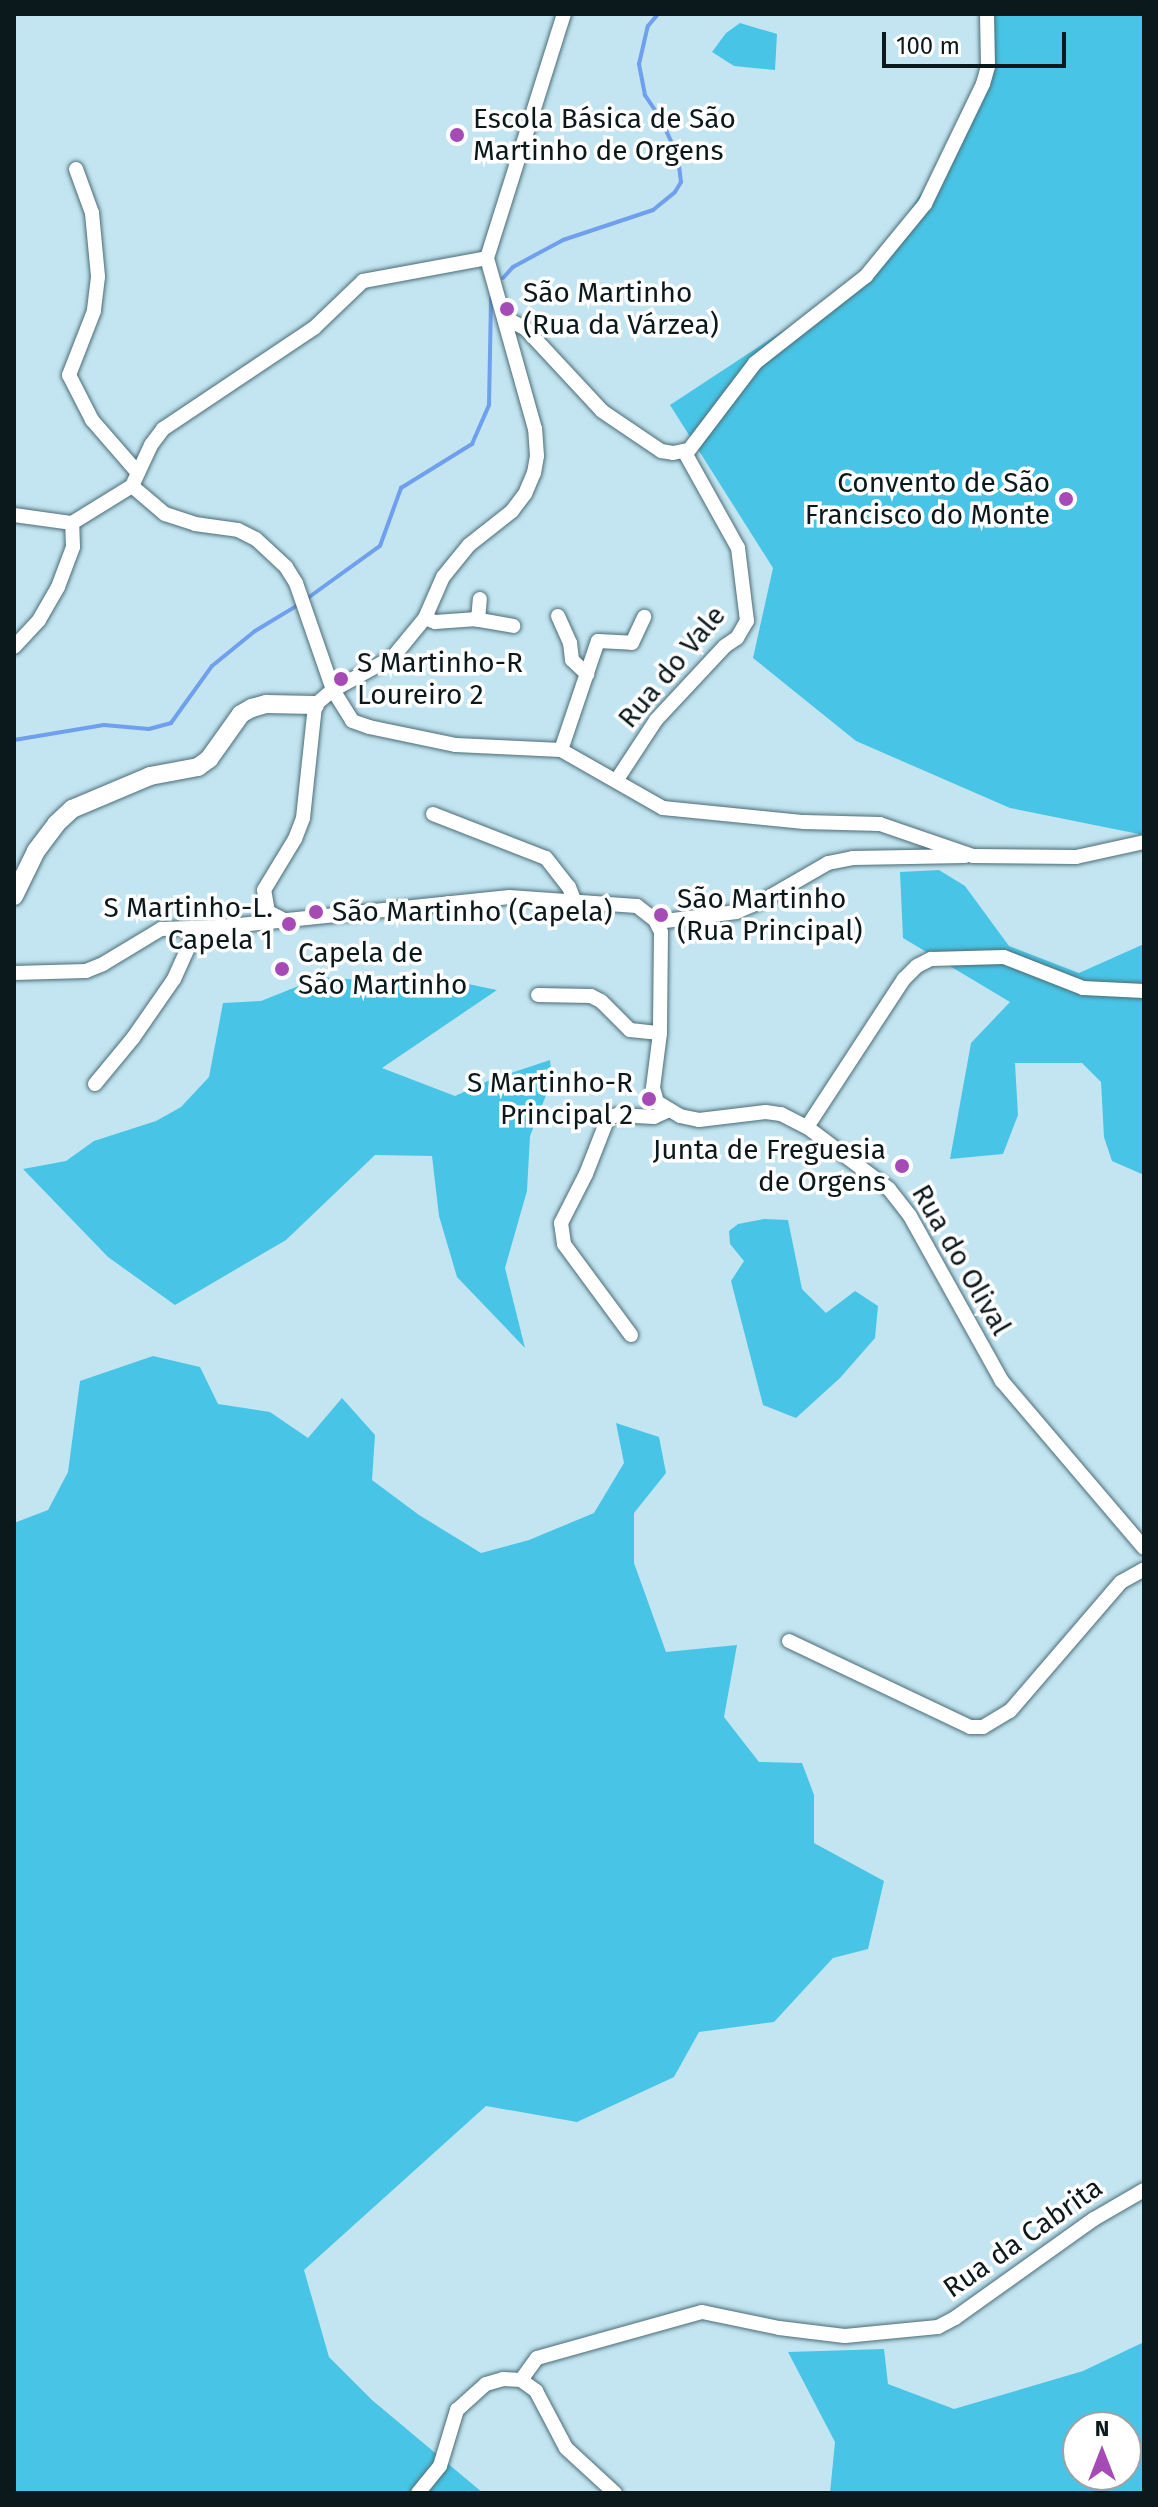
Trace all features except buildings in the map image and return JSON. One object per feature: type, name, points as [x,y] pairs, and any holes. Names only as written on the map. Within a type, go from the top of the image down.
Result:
[{"type":"street","points":[[14,896],[36,851],[72,809],[150,776],[198,767],[209,759],[241,714],[266,704],[315,705],[333,690],[393,657],[425,618],[443,577],[469,545],[512,511],[525,494],[537,456],[535,429],[487,258],[564,14]]},
{"type":"street","points":[[505,318],[525,328],[602,411],[661,451],[689,450],[755,363],[866,276],[905,233],[925,204],[988,66],[987,14]]},
{"type":"street","points":[[76,169],[92,213],[98,277],[94,311],[69,375],[92,420],[165,514],[195,524],[238,530],[256,539],[286,567],[300,594],[333,690],[352,721],[456,745],[561,750],[663,808],[804,822],[880,824],[973,856]]},
{"type":"street","points":[[15,517],[72,523],[135,479],[151,445],[163,429],[314,328],[363,281],[487,258]]},
{"type":"street","name":"Rua do Vale","points":[[616,781],[656,720],[725,646],[737,638],[747,621],[738,548],[684,451]]},
{"type":"street","points":[[14,647],[39,620],[58,587],[73,547],[72,523]]},
{"type":"street","points":[[478,620],[480,599]]},
{"type":"street","points":[[558,616],[570,643],[572,660],[587,674]]},
{"type":"street","points":[[561,750],[598,641],[632,643],[644,617]]},
{"type":"street","points":[[425,618],[435,622],[478,620],[513,626]]},
{"type":"street","points":[[284,920],[268,912],[264,890],[295,839],[303,818],[315,705]]},
{"type":"street","points":[[433,814],[546,858],[569,887],[574,900]]},
{"type":"street","points":[[657,922],[736,912],[828,863],[853,858],[1076,857],[1144,842]]},
{"type":"street","points":[[14,973],[86,971],[161,929],[509,897],[637,906],[657,922],[661,932],[660,1033],[653,1088],[657,1102],[669,1110]]},
{"type":"street","points":[[95,1084],[133,1038],[174,979],[197,928]]},
{"type":"street","points":[[807,1127],[904,979],[917,966],[931,959],[1004,957],[1083,988],[1144,991]]},
{"type":"street","points":[[538,995],[591,996],[601,1001],[630,1030],[660,1033]]},
{"type":"street","points":[[631,1335],[564,1244],[561,1223],[586,1174],[608,1118],[617,1115],[654,1117],[669,1110]]},
{"type":"street","name":"Rua do Olival","points":[[669,1110],[699,1120],[766,1112],[781,1114],[807,1127],[892,1192],[910,1216],[957,1296],[1002,1381],[1144,1548]]},
{"type":"street","points":[[789,1641],[970,1727],[983,1727],[1010,1711],[1121,1582],[1144,1569]]},
{"type":"street","name":"Rua da Cabrita","points":[[521,2380],[537,2358],[702,2312],[779,2328],[845,2336],[938,2327],[1094,2219],[1144,2190]]},
{"type":"street","points":[[418,2493],[440,2466],[449,2426],[470,2395],[486,2384],[503,2379],[521,2380],[536,2391],[566,2448],[615,2493]]},
{"type":"shaded area","points":[[991,14],[1144,14],[1144,835],[1010,808],[856,741],[753,658],[773,568],[670,405],[866,276],[952,147],[988,66]]},
{"type":"shaded area","points":[[740,23],[777,34],[775,70],[734,66],[712,52],[726,33]]},
{"type":"shaded area","points":[[939,870],[965,886],[1009,946],[1079,973],[1144,944],[1144,1175],[1112,1161],[1104,1137],[1101,1082],[1082,1063],[1015,1063],[1018,1115],[1003,1154],[950,1159],[971,1043],[1010,1002],[903,938],[900,872]]},
{"type":"shaded area","points":[[321,977],[425,985],[463,983],[497,990],[382,1068],[455,1096],[490,1080],[550,1060],[552,1080],[530,1136],[527,1191],[505,1268],[525,1348],[457,1277],[439,1216],[432,1156],[375,1155],[286,1240],[175,1305],[108,1257],[23,1169],[66,1161],[94,1141],[156,1121],[181,1107],[209,1077],[223,1003],[261,1001]]},
{"type":"shaded area","points":[[764,1219],[788,1220],[802,1289],[826,1313],[855,1291],[878,1306],[875,1338],[840,1378],[796,1418],[763,1405],[731,1281],[744,1261],[730,1244],[729,1231],[738,1224]]},
{"type":"shaded area","points":[[153,1356],[200,1367],[218,1404],[270,1412],[308,1438],[342,1398],[375,1435],[372,1480],[419,1515],[481,1553],[529,1540],[594,1513],[624,1463],[616,1423],[659,1437],[666,1473],[634,1513],[634,1563],[666,1652],[737,1645],[724,1717],[759,1762],[802,1763],[814,1795],[814,1843],[884,1881],[868,1949],[833,1958],[774,2022],[699,2032],[674,2077],[577,2122],[486,2106],[304,2270],[329,2357],[372,2400],[483,2493],[14,2493],[14,1523],[48,1510],[68,1472],[80,1381]]},
{"type":"shaded area","points":[[1144,2342],[1144,2493],[830,2493],[835,2442],[788,2352],[884,2349],[888,2384],[954,2409],[1083,2371]]},
{"type":"waterway","points":[[503,278],[513,267],[563,240],[653,210],[675,192],[681,182],[678,157],[661,119],[645,95],[639,64],[648,26],[658,14]]},
{"type":"waterway","points":[[305,600],[380,546],[401,488],[472,444],[489,405],[491,298]]},
{"type":"waterway","points":[[14,740],[104,725],[149,729],[171,723],[212,666],[255,631],[298,605]]},
{"type":"place","name":"Escola Básica de São Martinho de Orgens","points":[[457,135]]},
{"type":"place","name":"São Martinho (Rua da Várzea)","points":[[507,309]]},
{"type":"place","name":"Convento de São Francisco do Monte","points":[[1066,499]]},
{"type":"place","name":"S Martinho-R Loureiro 2","points":[[341,679]]},
{"type":"place","name":"São Martinho (Capela)","points":[[316,912]]},
{"type":"place","name":"São Martinho (Rua Principal)","points":[[661,915]]},
{"type":"place","name":"S Martinho-L. Capela 1","points":[[289,924]]},
{"type":"place","name":"Capela de São Martinho","points":[[282,969]]},
{"type":"place","name":"S Martinho-R Principal 2","points":[[649,1099]]},
{"type":"place","name":"Junta de Freguesia de Orgens","points":[[902,1166]]}]
